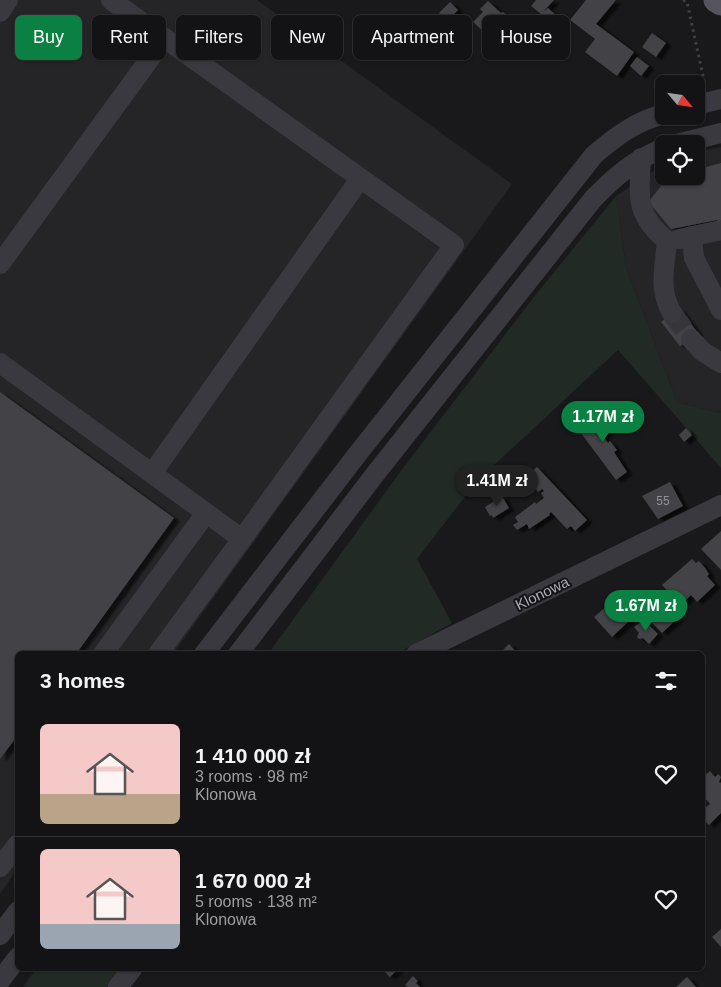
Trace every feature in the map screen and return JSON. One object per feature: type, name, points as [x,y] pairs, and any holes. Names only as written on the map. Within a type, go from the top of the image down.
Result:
[{"type":"main road","points":[[716,0],[721,3]]},
{"type":"street","points":[[0,12],[8,0]]},
{"type":"street","points":[[110,0],[132,15]]},
{"type":"street","points":[[160,651],[454,246],[166,39]]},
{"type":"street","points":[[0,264],[149,60]]},
{"type":"street","points":[[206,651],[368,441],[594,155],[616,137],[640,122],[655,117]]},
{"type":"street","points":[[705,137],[721,133]]},
{"type":"street","points":[[240,651],[376,474],[582,212],[613,178],[641,158],[655,152]]},
{"type":"street","points":[[641,158],[639,192],[643,214],[653,229],[668,241]]},
{"type":"street","points":[[152,472],[360,179]]},
{"type":"street","points":[[668,241],[721,230]]},
{"type":"street","points":[[692,236],[694,258],[721,310]]},
{"type":"street","points":[[668,241],[662,291],[672,313]]},
{"type":"street","points":[[690,339],[702,351],[721,363]]},
{"type":"street","points":[[0,363],[242,538]]},
{"type":"street","name":"Klonowa","points":[[422,651],[721,505]]},
{"type":"street","points":[[105,651],[206,513]]},
{"type":"street","points":[[0,868],[15,848]]},
{"type":"street","points":[[0,935],[15,915]]},
{"type":"street","points":[[0,981],[15,961]]},
{"type":"street","points":[[118,987],[130,971]]},
{"type":"path","points":[[683,0],[687,2],[709,102]]},
{"type":"shaded area","points":[[0,0],[257,0],[278,15],[271,15],[271,60],[340,60],[512,184],[175,651],[15,651],[15,872],[0,894]]},
{"type":"shaded area","points":[[721,147],[721,413],[677,402],[626,267],[616,196],[655,170],[655,185],[705,185],[705,150]]},
{"type":"shaded area","points":[[616,196],[626,267],[677,402],[721,413],[721,468],[618,350],[477,481],[417,559],[452,623],[401,651],[270,651],[403,468],[537,293]]},
{"type":"shaded area","points":[[35,971],[120,971],[108,987],[23,987]]},
{"type":"building","points":[[536,0],[554,0],[543,12],[548,8],[556,15],[540,15],[531,6]]},
{"type":"building","points":[[586,0],[616,0],[596,24],[634,52],[617,76],[585,52],[595,39],[570,20]]},
{"type":"building","points":[[488,1],[501,13],[503,12],[507,15],[482,15],[482,30],[473,22],[483,12],[480,9]]},
{"type":"building","points":[[450,2],[458,10],[453,15],[441,15],[439,13]]},
{"type":"building","points":[[652,33],[666,43],[656,57],[642,47]]},
{"type":"building","points":[[637,57],[649,66],[641,76],[630,66]]},
{"type":"building","points":[[721,163],[721,236],[717,220],[671,229],[652,206],[650,200],[662,185],[705,185],[705,167]]},
{"type":"building","points":[[679,308],[698,333],[680,346],[661,322]]},
{"type":"building","points":[[0,392],[174,518],[78,651],[15,651],[15,739],[0,759]]},
{"type":"building","points":[[608,406],[612,413],[604,419],[612,429],[603,436],[617,450],[614,452],[627,472],[616,480],[578,429]]},
{"type":"building","points":[[686,428],[692,435],[684,442],[679,435]]},
{"type":"building","points":[[537,467],[587,520],[575,531],[571,526],[567,529],[551,512],[550,515],[529,529],[527,524],[517,530],[513,525],[518,522],[515,517],[535,502],[536,504],[544,498],[541,493],[544,491],[542,489],[538,492],[532,484],[535,481],[529,474]]},
{"type":"building","points":[[670,482],[683,506],[658,519],[642,496]]},
{"type":"building","points":[[502,496],[509,508],[493,518],[485,507]]},
{"type":"building","points":[[721,531],[721,570],[701,549]]},
{"type":"building","points":[[692,559],[696,563],[699,561],[709,574],[707,576],[715,585],[697,602],[691,595],[681,605],[662,585]]},
{"type":"building","points":[[657,595],[678,618],[662,633],[637,607],[645,600],[648,602]]},
{"type":"building","points":[[614,600],[622,609],[625,606],[629,611],[626,613],[631,619],[612,637],[594,617]]},
{"type":"building","points":[[644,620],[658,634],[649,644],[643,638],[639,639],[637,637],[639,633],[634,627]]},
{"type":"building","points":[[509,644],[515,651],[502,651]]},
{"type":"building","points":[[710,771],[715,777],[718,774],[721,777],[719,782],[721,783],[721,813],[709,825],[705,821],[705,808],[710,804],[705,798],[705,775]]},
{"type":"building","points":[[721,929],[721,947],[712,937]]},
{"type":"building","points":[[384,971],[396,971],[390,977]]},
{"type":"building","points":[[413,976],[418,981],[416,983],[420,987],[408,987],[405,985]]},
{"type":"building","points":[[687,977],[696,987],[676,987]]},
{"type":"tunnel","points":[[672,313],[691,339]]}]
